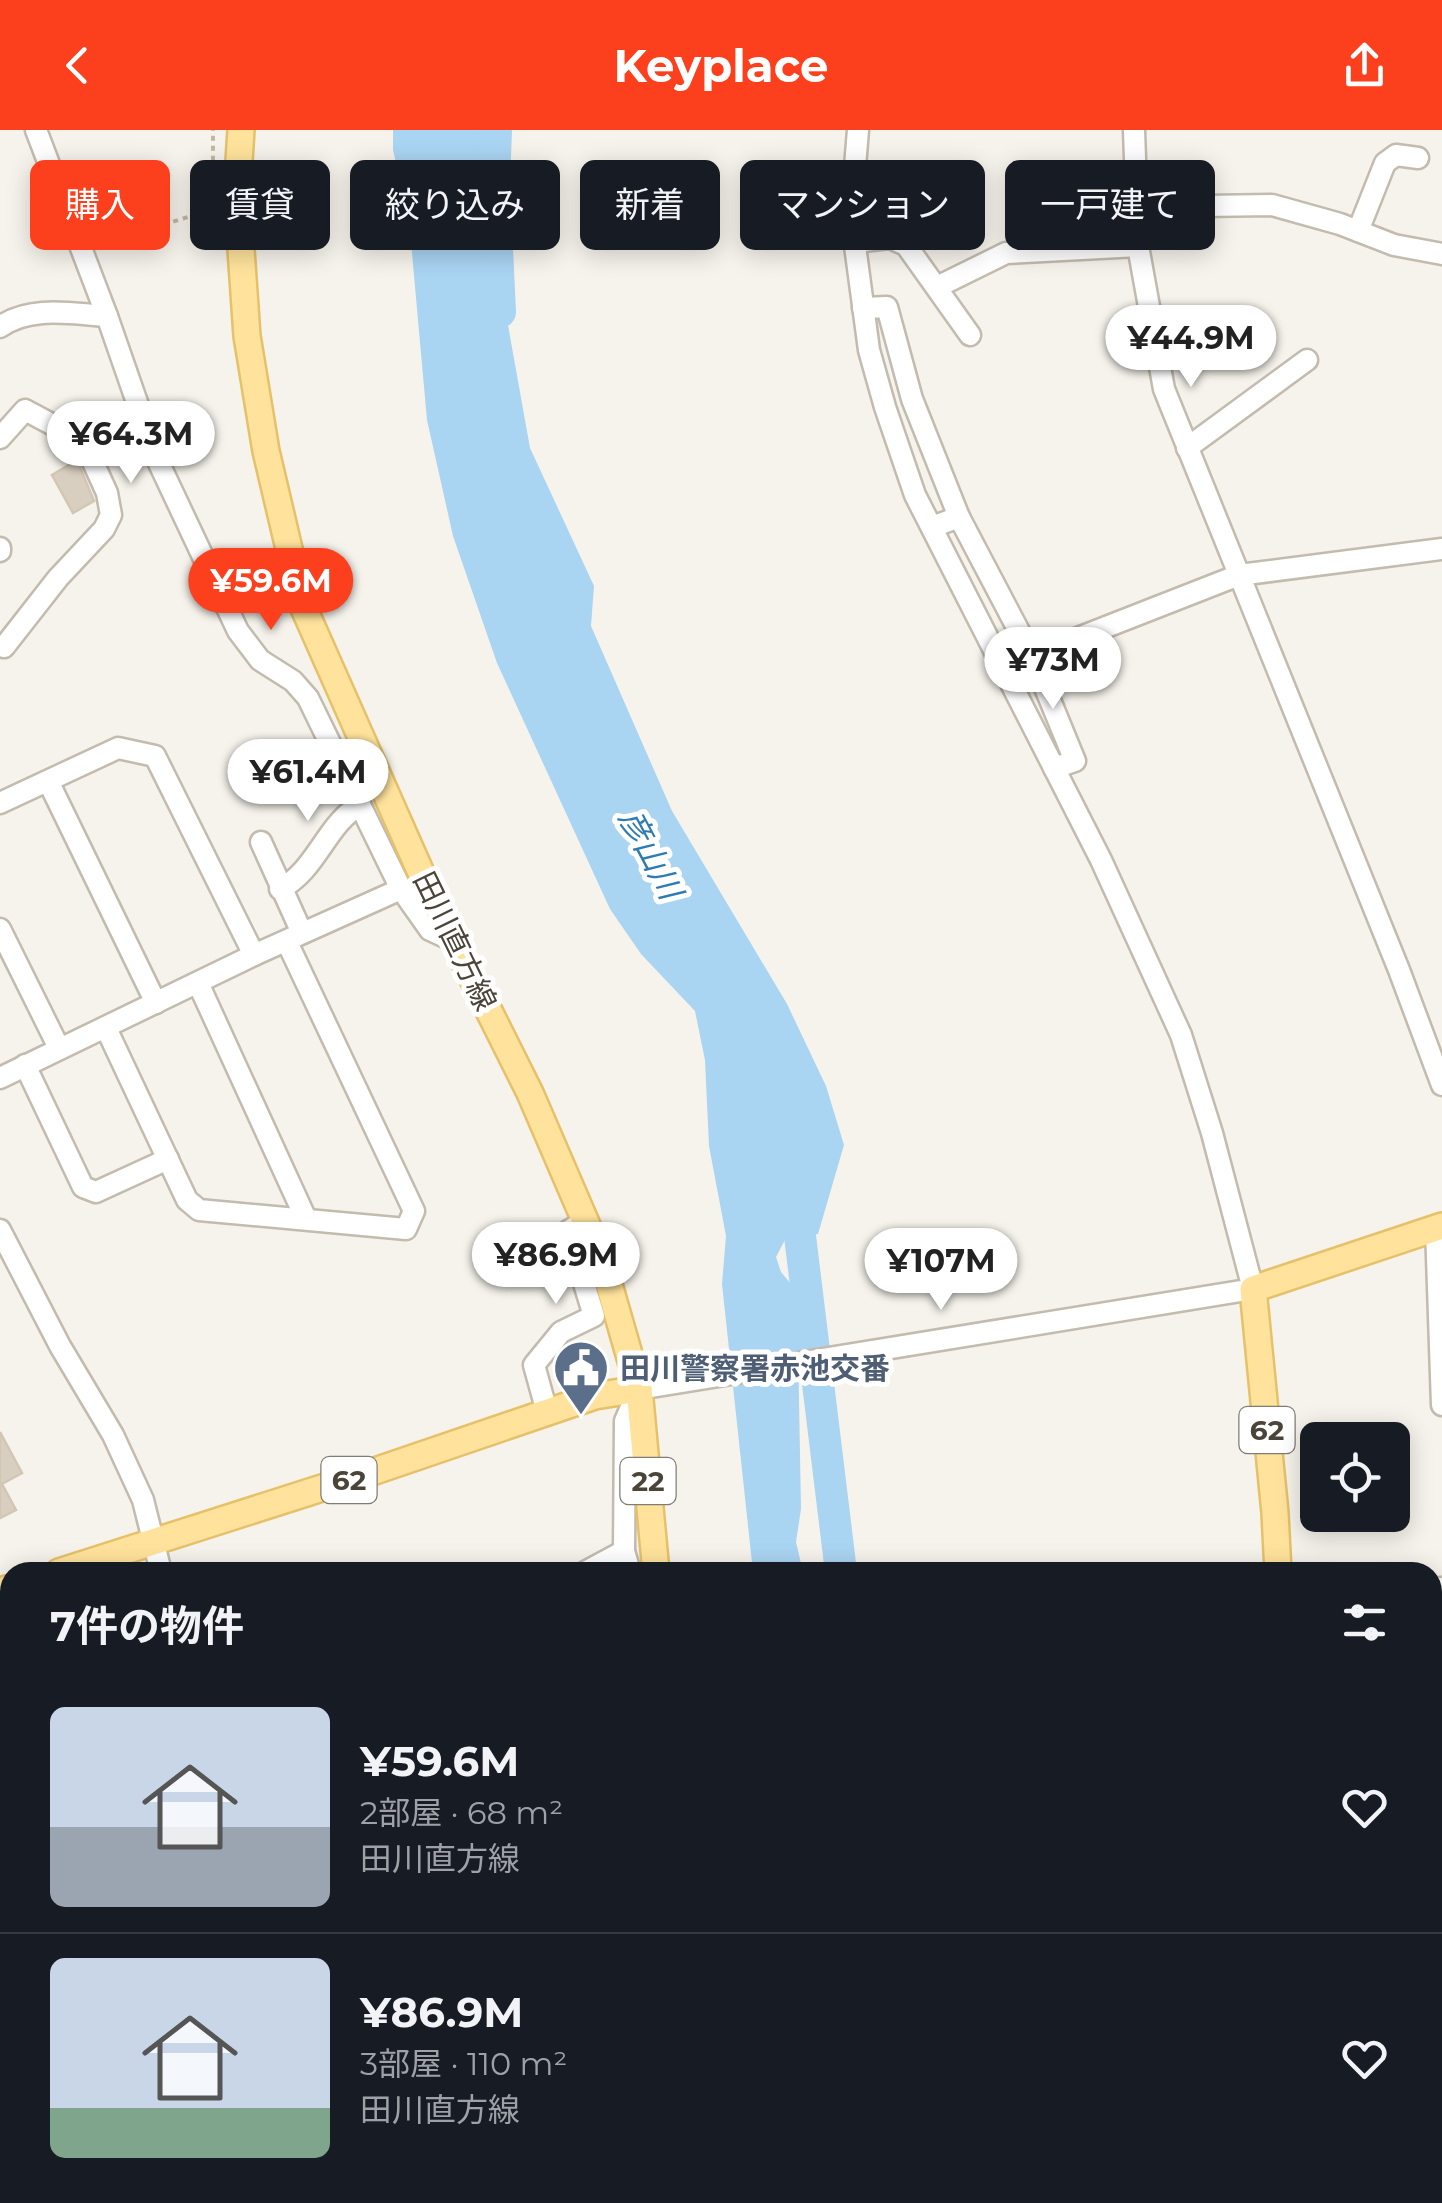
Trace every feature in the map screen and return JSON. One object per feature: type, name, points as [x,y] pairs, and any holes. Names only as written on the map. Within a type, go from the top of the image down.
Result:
[{"type":"main road","name":"田川直方線","points":[[241,130],[237,192],[247,336],[266,451],[302,604],[430,893],[530,1093],[602,1260],[650,1386],[656,1562]]},
{"type":"main road","points":[[1242,1290],[1439,1227]]},
{"type":"main road","name":"62","points":[[1242,1290],[1276,1513],[1278,1562]]},
{"type":"main road","name":"62","points":[[93,1562],[595,1396],[650,1386]]},
{"type":"street","points":[[36,130],[108,316],[156,457],[238,631],[260,660],[293,681],[308,698],[401,888],[430,930],[456,942]]},
{"type":"street","points":[[855,160],[858,130]]},
{"type":"street","points":[[1134,130],[1134,160]]},
{"type":"street","points":[[1358,231],[1386,163],[1396,155],[1418,158]]},
{"type":"street","points":[[1215,206],[1272,205],[1394,244],[1442,254]]},
{"type":"street","points":[[627,1562],[624,1550],[625,1421],[650,1386],[1242,1290],[1212,1133],[1181,1035],[1101,860],[915,494],[884,407],[862,308],[855,250]]},
{"type":"street","points":[[910,250],[970,334]]},
{"type":"street","points":[[936,287],[1006,252],[1050,250]]},
{"type":"street","points":[[1139,250],[1164,389],[1442,1085]]},
{"type":"street","points":[[862,308],[887,307],[912,399],[959,517],[1032,656],[1076,761],[1054,768]]},
{"type":"street","points":[[0,327],[9,320],[34,313],[108,316]]},
{"type":"street","points":[[1187,448],[1307,360]]},
{"type":"street","points":[[0,438],[25,410],[74,436],[88,451],[107,493],[112,515],[2,649]]},
{"type":"street","points":[[932,527],[959,517]]},
{"type":"street","points":[[1032,656],[1239,574],[1442,549]]},
{"type":"street","points":[[0,620],[2,649]]},
{"type":"street","points":[[0,803],[118,748],[154,756],[254,955]]},
{"type":"street","points":[[49,782],[156,1003]]},
{"type":"street","points":[[280,889],[300,879],[348,812],[360,804]]},
{"type":"street","points":[[106,1028],[187,1200],[198,1210],[406,1228],[414,1212],[295,938],[261,842]]},
{"type":"street","points":[[0,1078],[401,888]]},
{"type":"street","points":[[0,929],[59,1048]]},
{"type":"street","points":[[198,984],[306,1219]]},
{"type":"street","points":[[25,1066],[83,1187],[96,1192],[168,1158]]},
{"type":"street","points":[[547,1412],[534,1364],[561,1332],[594,1316],[568,1230],[585,1222]]},
{"type":"street","points":[[1439,1227],[1442,1405]]},
{"type":"street","points":[[0,1230],[60,1346],[113,1435],[144,1500],[160,1562]]},
{"type":"street","points":[[603,1562],[624,1550]]},
{"type":"path","points":[[82,251],[213,209],[213,130]]},
{"type":"water","points":[[393,130],[492,130],[487,160],[395,160]]},
{"type":"water","points":[[412,250],[494,250],[530,448],[594,586],[591,626],[672,811],[787,1004],[826,1086],[844,1145],[818,1234],[787,1236],[776,1257],[781,1272],[797,1291],[801,1509],[796,1542],[801,1562],[752,1562],[722,1284],[726,1236],[709,1146],[705,1060],[695,1011],[641,954],[610,909],[497,663],[453,536],[427,420]]},
{"type":"building","points":[[77,460],[94,501],[73,513],[52,475]]},
{"type":"building","points":[[0,1432],[22,1473],[2,1484],[16,1510],[0,1518]]},
{"type":"waterway","name":"彦山川","points":[[496,130],[494,184],[500,312]]},
{"type":"waterway","name":"彦山川","points":[[795,1195],[840,1562]]},
{"type":"place","name":"田川警察署赤池交番","points":[[581,1417]]}]
